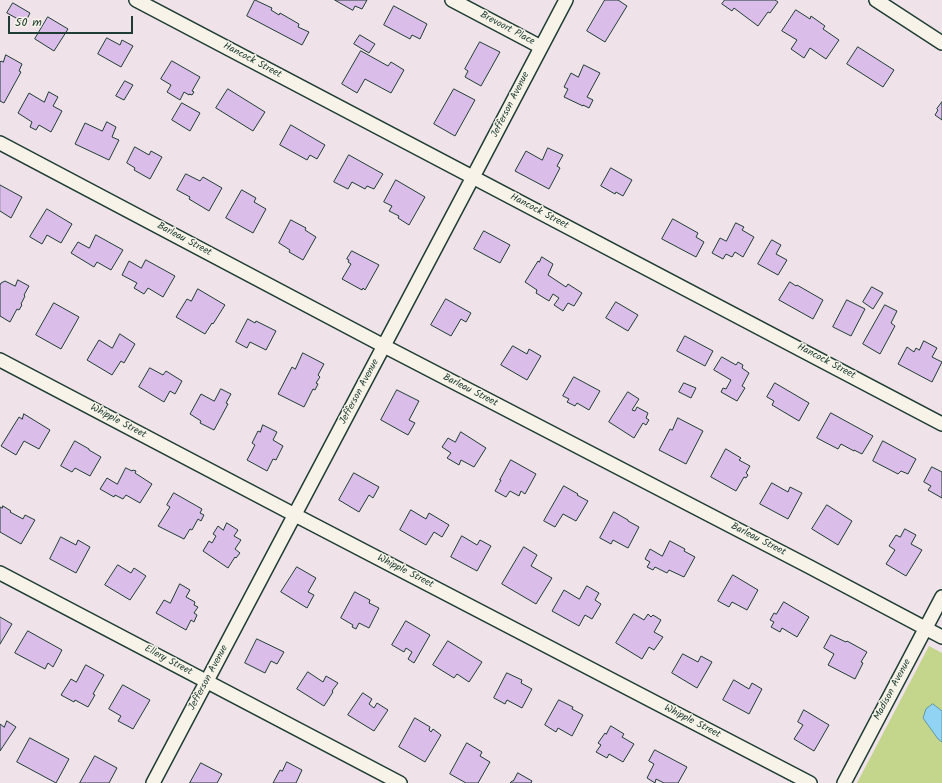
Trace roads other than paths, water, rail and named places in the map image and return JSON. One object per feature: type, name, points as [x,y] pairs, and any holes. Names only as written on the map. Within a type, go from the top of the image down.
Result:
[{"type":"street","name":"Hancock Street","points":[[136,0],[942,424]]},
{"type":"street","name":"Brevoort Place","points":[[452,0],[541,47]]},
{"type":"street","name":"Jefferson Avenue","points":[[153,783],[566,0]]},
{"type":"street","points":[[876,0],[942,43]]},
{"type":"street","name":"Barleau Street","points":[[0,143],[384,346],[942,637]]},
{"type":"street","name":"Whipple Street","points":[[0,360],[810,783]]},
{"type":"street","name":"Ellery Street","points":[[0,573],[400,783]]},
{"type":"street","name":"Madison Avenue","points":[[844,783],[942,597]]},
{"type":"water","points":[[933,704],[942,711],[942,742],[938,739],[923,718],[926,709]]}]
